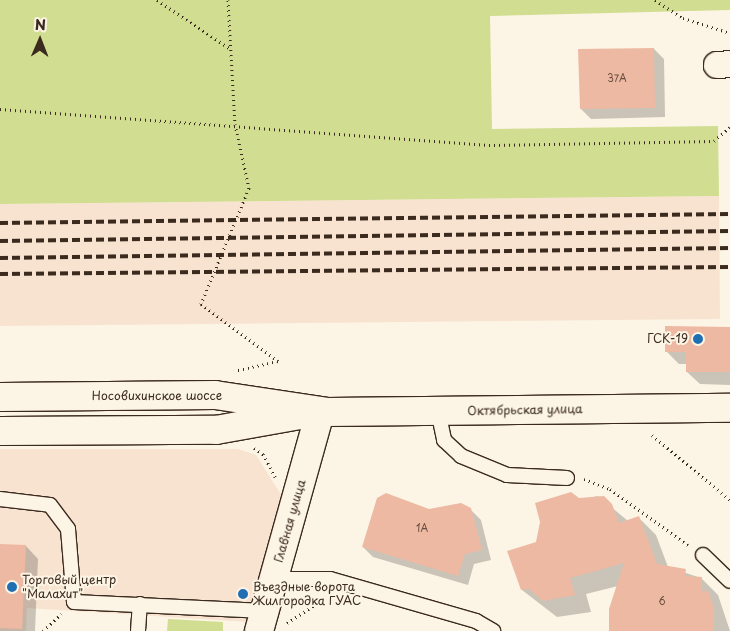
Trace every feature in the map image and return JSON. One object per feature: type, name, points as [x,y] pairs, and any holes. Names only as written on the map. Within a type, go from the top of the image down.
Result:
[{"type":"main road","name":"Носовихинское шоссе","points":[[0,397],[216,395],[320,412]]},
{"type":"main road","name":"Октябрьская улица","points":[[320,412],[730,408]]},
{"type":"main road","points":[[0,431],[216,430],[320,412]]},
{"type":"main road","name":"Главная улица","points":[[269,623],[274,579],[320,412]]},
{"type":"lane","points":[[438,411],[444,440],[461,456],[506,476],[566,478]]},
{"type":"lane","points":[[0,499],[50,505],[68,529],[74,602],[140,604],[269,623]]},
{"type":"lane","points":[[702,555],[730,581]]},
{"type":"lane","points":[[274,579],[330,579],[476,621],[492,631]]},
{"type":"lane","points":[[138,631],[140,604]]},
{"type":"path","points":[[157,0],[230,48]]},
{"type":"path","points":[[224,374],[278,361],[201,304],[249,188],[235,124],[228,0]]},
{"type":"path","points":[[655,0],[683,18],[730,32]]},
{"type":"path","points":[[0,109],[235,124],[489,145],[714,141],[730,127]]},
{"type":"path","points":[[650,433],[730,500]]},
{"type":"path","points":[[250,446],[268,462],[277,486]]},
{"type":"path","points":[[566,478],[590,480],[610,489],[702,555]]},
{"type":"path","points":[[269,623],[354,585]]},
{"type":"path","points":[[43,631],[74,602]]},
{"type":"shaded area","points":[[719,196],[720,319],[0,326],[0,204]]},
{"type":"shaded area","points":[[0,449],[238,449],[256,455],[282,496],[249,622],[27,608],[26,631],[0,631]]},
{"type":"green space","points":[[0,0],[730,0],[730,10],[490,16],[492,129],[718,126],[719,196],[0,204]]},
{"type":"green space","points":[[168,619],[223,622],[223,631],[167,631]]},
{"type":"building","points":[[654,48],[655,108],[580,109],[578,49]]},
{"type":"building","name":"ГСК-19","points":[[665,326],[730,327],[730,372],[686,372],[686,352],[665,352]]},
{"type":"building","points":[[571,492],[579,498],[604,496],[612,504],[619,523],[639,516],[657,564],[686,569],[685,576],[702,577],[702,591],[708,591],[714,609],[714,631],[609,631],[609,609],[624,563],[570,578],[575,595],[543,601],[529,589],[521,590],[507,551],[536,542],[540,522],[535,503]]},
{"type":"building","points":[[386,493],[429,509],[461,503],[471,508],[482,550],[465,554],[458,576],[362,547],[377,498]]},
{"type":"building","name":"Торговый центр \"Малахит\"","points":[[0,544],[26,545],[22,629],[0,628]]},
{"type":"railway","points":[[0,223],[730,214]]},
{"type":"railway","points":[[0,241],[730,231]]},
{"type":"railway","points":[[0,258],[730,248]]},
{"type":"railway","points":[[0,274],[730,267]]},
{"type":"place","name":"ГСК-19","points":[[698,339]]},
{"type":"place","name":"Торговый центр \"Малахит\"","points":[[12,587]]},
{"type":"place","name":"Въездные ворота Жилгородка ГУАС","points":[[243,594]]}]
